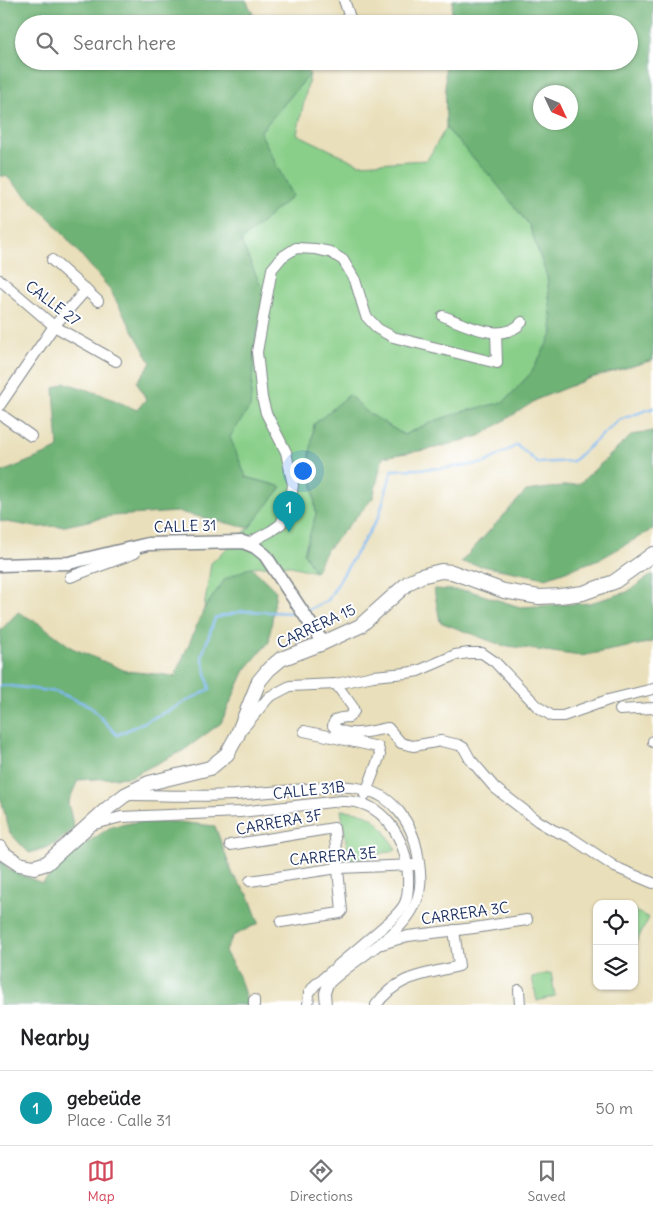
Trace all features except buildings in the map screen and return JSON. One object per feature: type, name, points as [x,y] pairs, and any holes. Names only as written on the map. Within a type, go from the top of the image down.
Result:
[{"type":"main road","name":"CARRERA 15","points":[[0,848],[4,854],[19,864],[34,867],[47,863],[125,795],[149,783],[210,768],[227,754],[237,736],[259,681],[269,669],[281,659],[321,639],[360,626],[408,583],[430,572],[452,572],[504,591],[539,597],[560,596],[583,593],[614,582],[653,554]]},
{"type":"street","points":[[344,0],[349,15]]},
{"type":"street","points":[[247,544],[281,524],[291,498],[293,485],[286,452],[266,413],[262,398],[257,352],[272,270],[282,257],[296,248],[330,252],[343,260],[355,280],[366,316],[378,329],[393,337],[497,363],[496,332]]},
{"type":"street","points":[[52,260],[98,301]]},
{"type":"street","name":"CALLE 27","points":[[0,280],[54,326],[116,361]]},
{"type":"street","points":[[0,405],[54,326],[86,290]]},
{"type":"street","points":[[442,316],[483,330],[496,332],[516,328],[522,322]]},
{"type":"street","points":[[0,414],[31,436]]},
{"type":"street","name":"CALLE 31","points":[[0,565],[69,563],[148,544],[224,542],[247,544],[256,547],[265,556],[321,639]]},
{"type":"street","points":[[70,577],[136,552],[148,544]]},
{"type":"street","points":[[237,736],[269,697],[290,686],[336,684],[373,676],[418,671],[455,655],[478,653],[486,655],[538,707],[552,716],[563,716],[608,700],[653,688]]},
{"type":"street","points":[[336,684],[354,711],[349,717],[336,719],[332,726],[336,729],[350,734],[388,728],[401,743],[413,746],[442,741],[459,744],[495,788],[538,821],[570,837],[615,867],[653,883]]},
{"type":"street","points":[[620,710],[653,708]]},
{"type":"street","points":[[304,731],[378,747],[380,755],[362,802]]},
{"type":"street","name":"CALLE 31B","points":[[125,795],[233,795],[341,786],[367,790],[390,801],[406,822],[416,843],[422,879],[420,892],[411,913],[402,924],[378,946],[328,984],[325,993],[326,1005]]},
{"type":"street","name":"CALLE 31B","points":[[88,826],[121,816],[240,812],[354,800],[362,802],[379,812],[393,828],[401,844],[408,866],[406,902],[400,912],[315,985],[309,993],[308,1005]]},
{"type":"street","name":"CARRERA 3F","points":[[230,845],[334,828],[338,868]]},
{"type":"street","name":"CARRERA 3E","points":[[250,881],[338,868],[420,864]]},
{"type":"street","points":[[281,922],[340,913],[343,909],[338,868]]},
{"type":"street","name":"CARRERA 3C","points":[[378,946],[408,936],[526,920]]},
{"type":"street","name":"CARRERA 3C","points":[[402,924],[408,936]]},
{"type":"street","points":[[378,1002],[396,984],[410,978],[459,966],[454,930]]},
{"type":"street","points":[[519,990],[520,1005]]},
{"type":"green space","points":[[0,0],[246,0],[254,15],[15,15],[15,70],[305,70],[310,74],[260,132],[292,196],[241,241],[258,280],[270,299],[256,334],[250,407],[230,437],[246,477],[282,487],[249,528],[178,512],[111,516],[65,526],[36,527],[0,521],[0,473],[58,449],[54,388],[66,383],[100,394],[137,410],[146,399],[137,382],[151,363],[109,288],[53,222],[6,176],[0,176]]},
{"type":"green space","points":[[453,0],[653,0],[653,360],[588,379],[538,399],[480,436],[431,449],[383,457],[373,498],[325,552],[315,572],[304,553],[316,514],[310,455],[314,424],[349,395],[367,412],[404,435],[429,423],[461,412],[504,402],[531,373],[553,333],[547,276],[529,225],[492,178],[446,128],[445,70],[638,70],[638,15],[451,15]]},
{"type":"green space","points":[[310,74],[297,134],[359,164],[427,160],[446,128],[492,178],[529,225],[547,276],[553,333],[531,373],[504,402],[461,412],[429,423],[404,435],[367,412],[349,395],[310,455],[316,514],[304,553],[315,572],[287,565],[251,567],[226,579],[204,609],[211,563],[249,528],[282,487],[246,477],[229,437],[250,407],[256,334],[270,300],[258,280],[241,241],[292,196],[260,132]]},
{"type":"green space","points":[[653,431],[653,529],[602,558],[546,578],[461,562],[526,491],[579,484],[632,435]]},
{"type":"green space","points":[[251,567],[276,591],[269,642],[245,670],[221,723],[184,750],[130,777],[78,780],[68,803],[74,828],[54,845],[29,853],[10,833],[0,796],[0,631],[18,612],[40,624],[72,648],[126,671],[175,676],[204,609],[225,579]]},
{"type":"green space","points":[[653,574],[653,642],[581,656],[501,645],[440,622],[434,589],[470,591],[520,607],[590,603],[627,592]]},
{"type":"green space","points":[[341,810],[362,813],[375,820],[396,850],[349,861]]},
{"type":"green space","points":[[136,822],[178,822],[215,826],[233,875],[249,896],[259,923],[233,936],[225,951],[239,976],[248,1005],[0,1005],[0,859],[9,870],[42,883],[82,846],[111,827]]},
{"type":"green space","points":[[638,912],[649,918],[638,939]]},
{"type":"green space","points":[[551,973],[555,996],[537,1001],[532,977]]},
{"type":"waterway","points":[[306,611],[328,600],[379,516],[392,470],[446,468],[485,463],[517,445],[538,463],[573,461],[619,420],[653,408]]},
{"type":"waterway","points":[[0,686],[57,692],[90,706],[117,735],[210,689],[202,656],[215,618],[243,611],[298,613]]},
{"type":"place","name":"gebeüde","points":[[289,532]]}]
